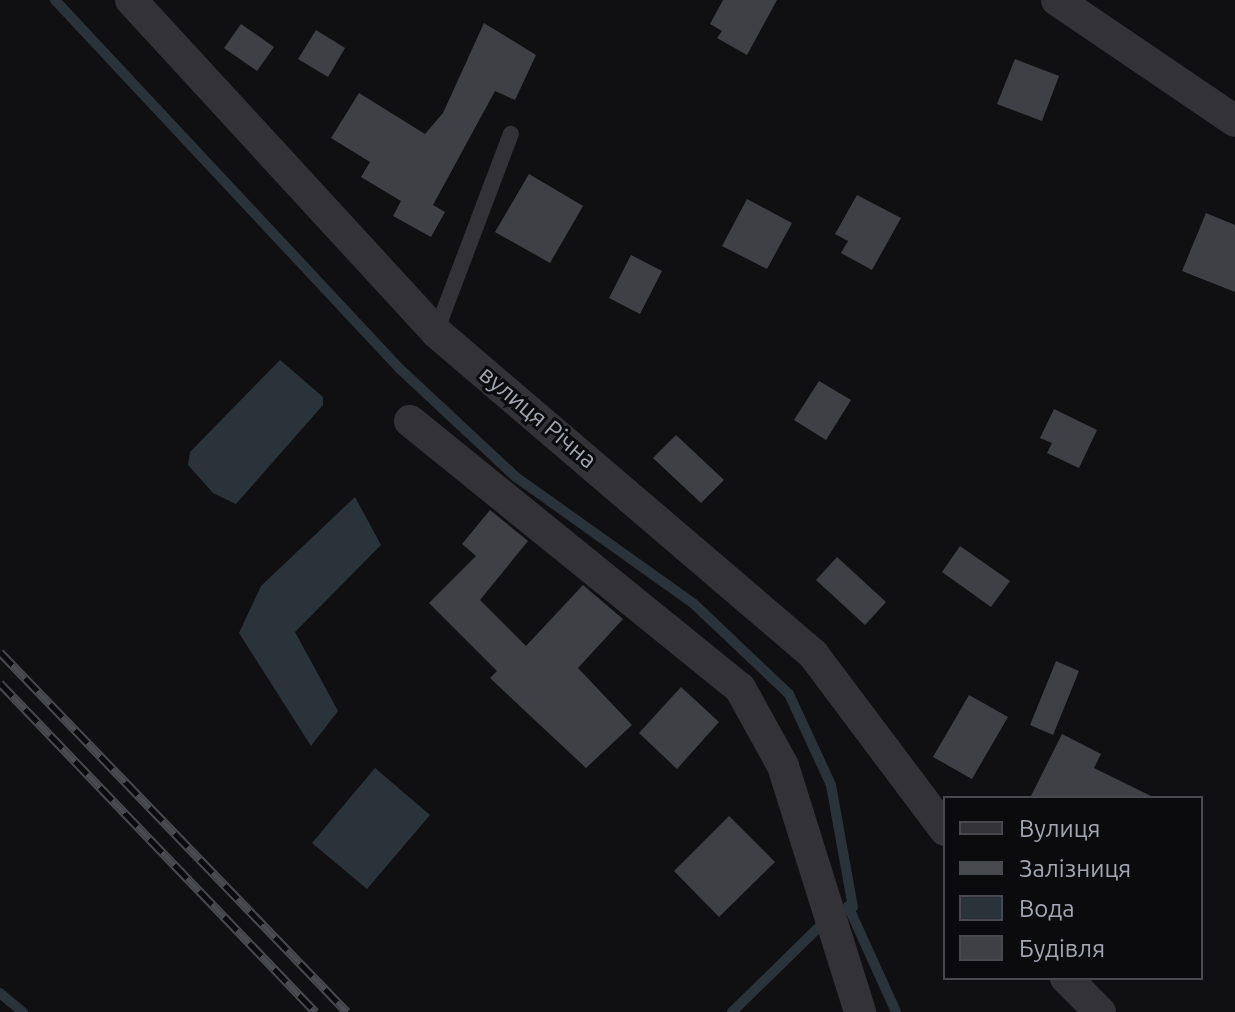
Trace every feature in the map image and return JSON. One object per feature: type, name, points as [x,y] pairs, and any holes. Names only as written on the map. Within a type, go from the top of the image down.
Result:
[{"type":"street","name":"вулиця Річна","points":[[131,0],[436,332],[813,654],[943,827]]},
{"type":"street","points":[[1057,0],[1235,121]]},
{"type":"street","points":[[410,421],[740,688],[783,766],[860,1012]]},
{"type":"street","points":[[1068,980],[1100,1012]]},
{"type":"lane","points":[[436,332],[511,134]]},
{"type":"water","points":[[280,360],[323,397],[323,405],[236,504],[213,493],[188,465],[190,452]]},
{"type":"water","points":[[355,497],[381,545],[295,632],[338,711],[311,746],[239,633],[261,586]]},
{"type":"water","points":[[375,768],[430,815],[367,889],[312,843]]},
{"type":"building","points":[[723,0],[777,0],[747,55],[717,38],[722,31],[710,24]]},
{"type":"building","points":[[484,23],[536,55],[515,100],[495,91],[433,205],[445,212],[431,237],[393,216],[401,201],[361,177],[370,162],[331,138],[359,93],[425,134],[443,113]]},
{"type":"building","points":[[241,24],[274,47],[257,71],[224,48]]},
{"type":"building","points":[[316,30],[345,48],[328,77],[298,59]]},
{"type":"building","points":[[1015,59],[1059,76],[1042,121],[997,104]]},
{"type":"building","points":[[529,174],[583,206],[550,263],[495,232]]},
{"type":"building","points":[[857,195],[901,218],[872,270],[841,253],[848,241],[835,234]]},
{"type":"building","points":[[747,199],[792,223],[767,269],[722,246]]},
{"type":"building","points":[[1206,213],[1235,225],[1235,292],[1182,271]]},
{"type":"building","points":[[631,255],[662,271],[640,314],[609,298]]},
{"type":"building","points":[[819,381],[851,400],[826,440],[794,420]]},
{"type":"building","points":[[1054,409],[1097,430],[1079,468],[1047,453],[1052,443],[1040,438]]},
{"type":"building","points":[[676,435],[724,480],[701,503],[653,458]]},
{"type":"building","points":[[490,510],[528,541],[480,600],[526,646],[583,585],[623,619],[578,668],[632,725],[586,768],[490,678],[497,671],[429,603],[476,556],[462,544]]},
{"type":"building","points":[[960,546],[1010,581],[991,607],[942,572]]},
{"type":"building","points":[[837,557],[886,602],[865,625],[816,580]]},
{"type":"building","points":[[1056,661],[1079,671],[1053,735],[1030,725]]},
{"type":"building","points":[[681,687],[719,722],[677,769],[639,733]]},
{"type":"building","points":[[969,695],[1008,717],[972,779],[933,757]]},
{"type":"building","points":[[1062,734],[1101,754],[1094,768],[1151,796],[1031,796]]},
{"type":"building","points":[[729,816],[775,862],[719,917],[674,871]]},
{"type":"waterway","points":[[55,0],[400,369],[516,477],[694,604],[789,694],[831,785],[853,907]]},
{"type":"waterway","points":[[848,906],[896,1012]]},
{"type":"waterway","points":[[732,1012],[818,928]]},
{"type":"waterway","points":[[0,993],[23,1012]]},
{"type":"railway","points":[[0,652],[347,1012]]},
{"type":"railway","points":[[0,683],[316,1012]]}]
